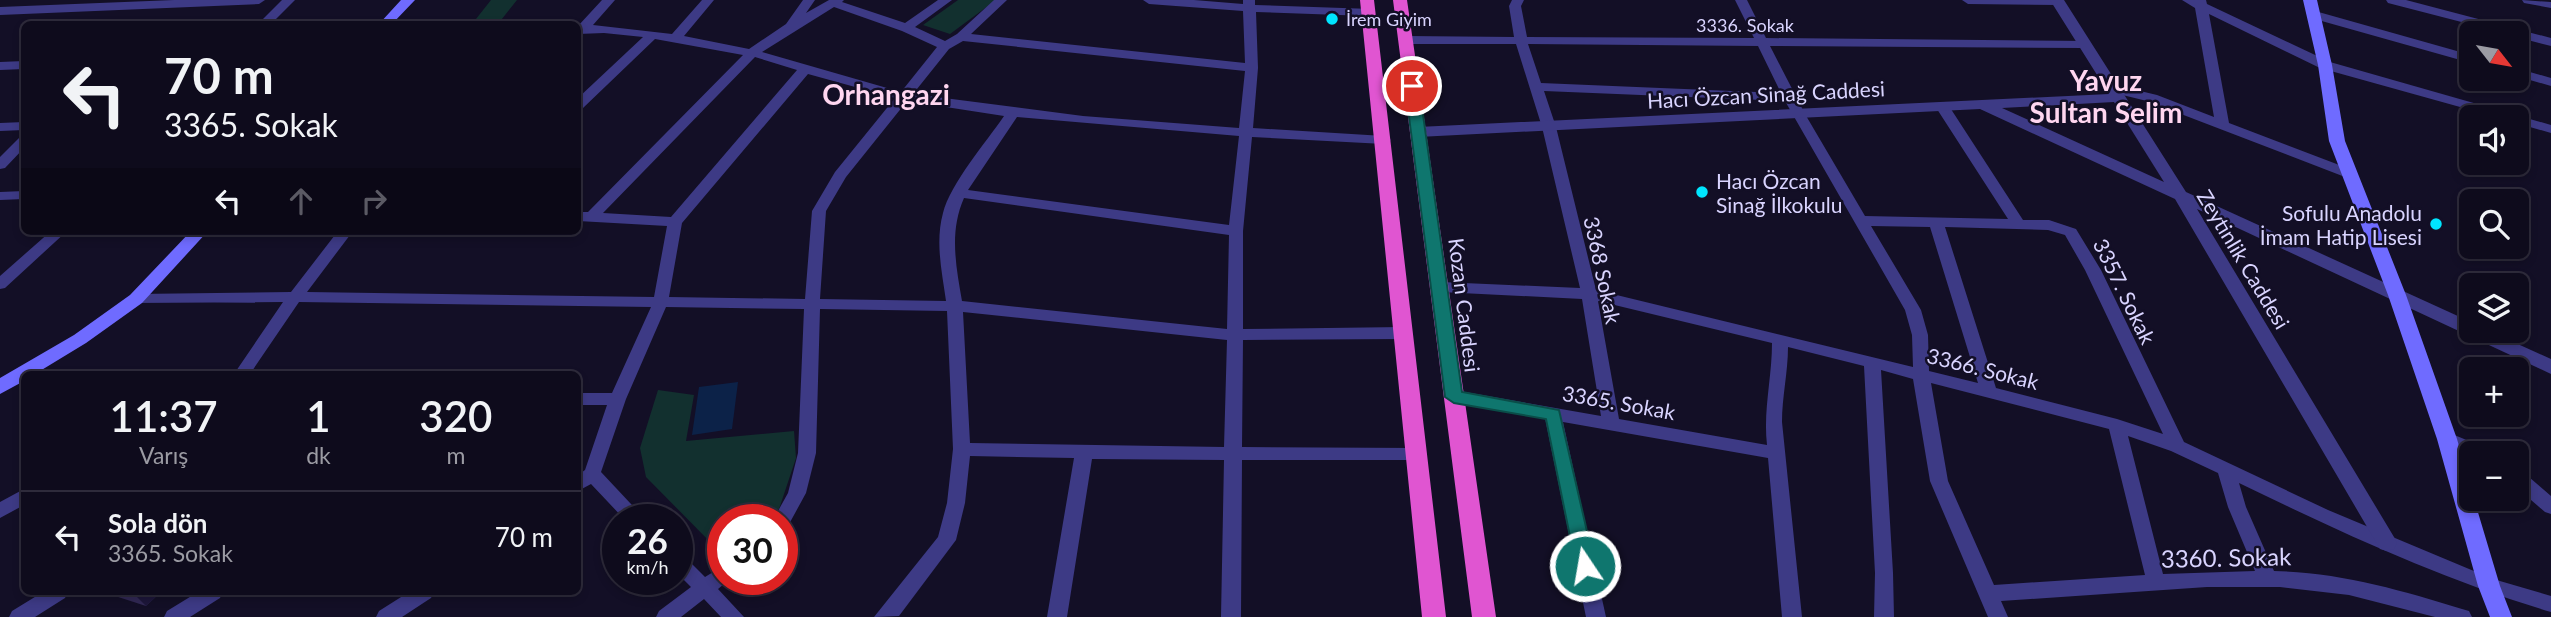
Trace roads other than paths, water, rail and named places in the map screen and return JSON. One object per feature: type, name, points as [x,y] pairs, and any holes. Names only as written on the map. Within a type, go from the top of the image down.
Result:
[{"type":"highway","name":"Kozan Caddesi","points":[[1400,0],[1441,287],[1483,617]]},
{"type":"highway","points":[[1368,6],[1434,617]]},
{"type":"main road","points":[[388,21],[408,0]]},
{"type":"main road","points":[[2312,8],[2325,65],[2337,141],[2397,295],[2447,439],[2489,586],[2501,617]]},
{"type":"main road","points":[[27,371],[80,339],[136,299],[196,235]]},
{"type":"main road","points":[[0,387],[21,374]]},
{"type":"street","points":[[0,11],[259,0]]},
{"type":"street","points":[[267,21],[289,0]]},
{"type":"street","points":[[581,28],[609,0]]},
{"type":"street","points":[[675,39],[708,0]]},
{"type":"street","points":[[791,26],[809,0]]},
{"type":"street","points":[[905,28],[946,0]]},
{"type":"street","points":[[791,504],[797,493],[807,453],[812,303],[819,211],[840,175],[945,46],[961,37],[1001,0]]},
{"type":"street","points":[[1149,0],[1368,6]]},
{"type":"street","name":"3368 Sokak","points":[[1518,0],[1515,6],[1521,41],[1549,127],[1589,294],[1611,424]]},
{"type":"street","points":[[1741,0],[1798,114],[1913,310],[1920,335],[1921,376],[1939,481],[1998,617]]},
{"type":"street","points":[[1968,0],[2057,1]]},
{"type":"street","points":[[2188,0],[2201,3],[2325,65],[2468,105]]},
{"type":"street","points":[[2392,0],[2551,42]]},
{"type":"street","points":[[2528,0],[2549,4]]},
{"type":"street","name":"Zeytinlik Caddesi","points":[[2057,1],[2179,193],[2387,544]]},
{"type":"street","points":[[585,216],[754,51],[791,26],[836,2],[945,46]]},
{"type":"street","points":[[2201,3],[2222,124]]},
{"type":"street","points":[[1231,617],[1236,231],[1252,68],[1249,4]]},
{"type":"street","points":[[2312,8],[2459,55]]},
{"type":"street","points":[[581,29],[754,51],[804,70],[902,96],[1013,113],[1245,134],[1384,140]]},
{"type":"street","points":[[581,101],[652,36]]},
{"type":"street","points":[[961,37],[1252,68]]},
{"type":"street","name":"3336. Sokak","points":[[1406,40],[2084,44]]},
{"type":"street","points":[[0,66],[21,65]]},
{"type":"street","points":[[617,504],[585,479],[660,304],[675,222],[804,70]]},
{"type":"street","points":[[2529,76],[2551,82]]},
{"type":"street","points":[[1535,87],[1789,97]]},
{"type":"street","points":[[2113,93],[2152,98],[2350,174]]},
{"type":"street","name":"Hacı Özcan Sinağ Caddesi","points":[[1418,132],[1942,106],[2113,93]]},
{"type":"street","points":[[1978,103],[2179,193],[2459,324]]},
{"type":"street","points":[[1942,106],[2018,224]]},
{"type":"street","points":[[889,615],[947,540],[956,502],[962,449],[955,306],[946,250],[950,213],[959,193],[1013,113]]},
{"type":"street","points":[[2529,123],[2551,129]]},
{"type":"street","points":[[0,127],[21,126]]},
{"type":"street","points":[[0,165],[21,144]]},
{"type":"street","points":[[959,193],[1236,231]]},
{"type":"street","points":[[0,197],[21,195]]},
{"type":"street","points":[[585,216],[675,222]]},
{"type":"street","name":"3357. Sokak","points":[[1861,221],[2059,227],[2076,237],[2177,446]]},
{"type":"street","points":[[1936,222],[1989,393]]},
{"type":"street","points":[[0,284],[55,235]]},
{"type":"street","points":[[244,371],[295,297],[343,235]]},
{"type":"street","name":"3366. Sokak","points":[[1441,287],[1589,294],[2117,425],[2177,446],[2387,544],[2489,586],[2551,604]]},
{"type":"street","points":[[136,299],[295,297],[955,306],[1233,335],[1404,333]]},
{"type":"street","points":[[1780,340],[1780,369],[1773,411],[1792,617]]},
{"type":"street","points":[[2500,343],[2551,367]]},
{"type":"street","points":[[1872,363],[1884,617]]},
{"type":"street","name":"3365. Sokak","points":[[1454,397],[1776,453]]},
{"type":"street","points":[[581,399],[618,399]]},
{"type":"street","points":[[1553,414],[1596,617]]},
{"type":"street","points":[[2117,425],[2156,582]]},
{"type":"street","points":[[2447,439],[2459,444]]},
{"type":"street","points":[[962,449],[1418,455]]},
{"type":"street","points":[[1057,617],[1084,452]]},
{"type":"street","points":[[2226,469],[2237,507],[2268,578]]},
{"type":"street","points":[[2529,488],[2551,507]]},
{"type":"street","points":[[0,511],[21,498]]},
{"type":"street","points":[[693,577],[734,617]]},
{"type":"street","name":"3360. Sokak","points":[[1987,593],[2034,593],[2156,582],[2268,578],[2340,585],[2393,596],[2462,617]]},
{"type":"street","points":[[666,617],[705,589]]},
{"type":"street","points":[[19,617],[53,595]]},
{"type":"street","points":[[174,617],[209,595]]},
{"type":"street","points":[[386,617],[419,595]]},
{"type":"water","points":[[738,382],[732,429],[692,435],[699,387]]},
{"type":"place","name":"İrem Giyim","points":[[1332,19]]},
{"type":"place","name":"Hacı Özcan Sinağ İlkokulu","points":[[1702,192]]},
{"type":"place","name":"Sofulu Anadolu İmam Hatip Lisesi","points":[[2436,224]]},
{"type":"district","name":"Orhangazi","points":[[886,94]]},
{"type":"district","name":"Yavuz Sultan Selim","points":[[2106,96]]}]
